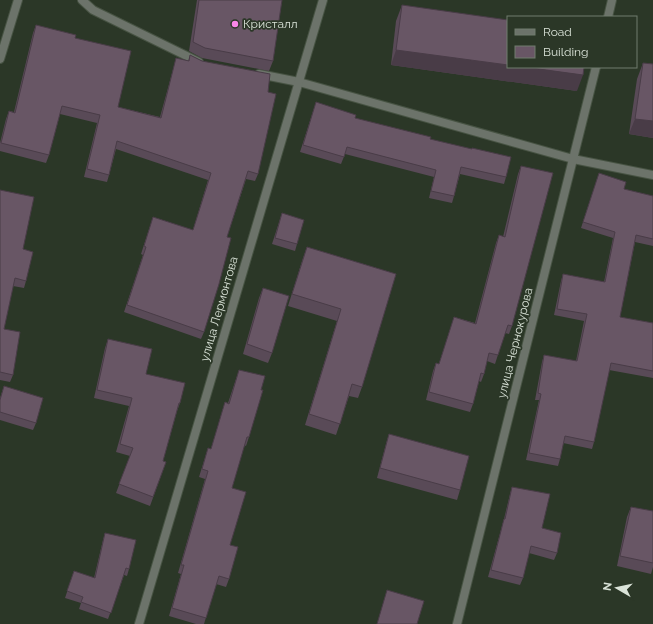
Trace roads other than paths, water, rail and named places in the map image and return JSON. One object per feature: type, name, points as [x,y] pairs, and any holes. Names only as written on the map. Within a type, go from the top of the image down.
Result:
[{"type":"street","points":[[0,58],[18,0]]},
{"type":"street","points":[[82,0],[93,10],[200,63],[207,64]]},
{"type":"street","name":"улица Лермонтова","points":[[139,624],[323,0]]},
{"type":"street","points":[[608,16],[612,0]]},
{"type":"street","name":"улица Чернокурова","points":[[457,624],[596,68]]},
{"type":"street","points":[[253,73],[298,82],[573,159],[653,175]]},
{"type":"place","name":"Кристалл","points":[[235,24]]}]
